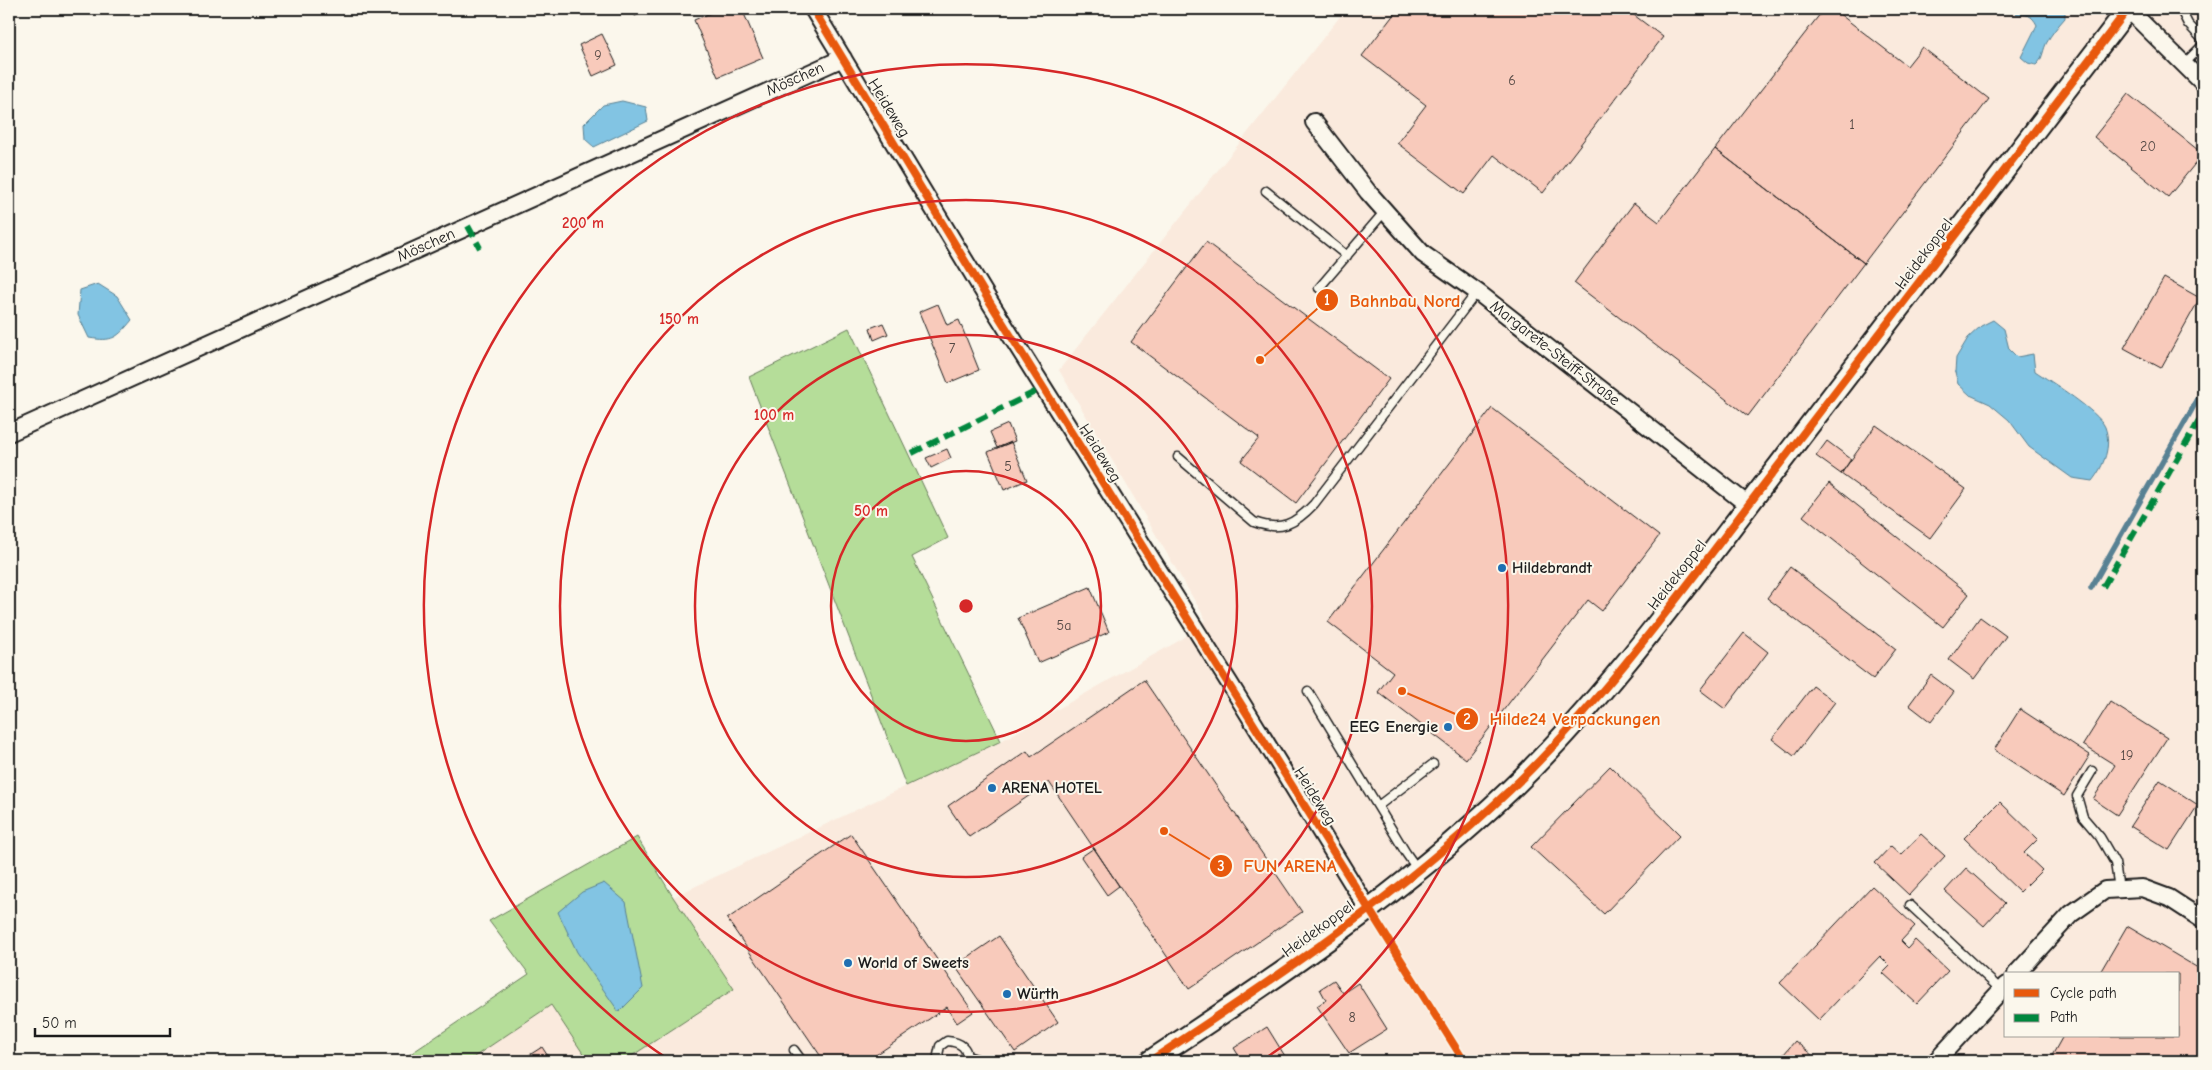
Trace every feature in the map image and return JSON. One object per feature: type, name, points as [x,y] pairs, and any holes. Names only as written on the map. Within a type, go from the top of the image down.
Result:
[{"type":"street","name":"Heideweg","points":[[813,9],[991,304],[1230,684],[1368,909]]},
{"type":"street","points":[[2128,9],[2203,83]]},
{"type":"street","name":"Heidekoppel","points":[[1150,1061],[1256,991],[1368,909],[1449,846],[1512,788],[1602,692],[1852,372],[2128,9]]},
{"type":"street","name":"Möschen","points":[[9,433],[843,58]]},
{"type":"street","name":"Margarete-Steiff-Straße","points":[[1314,122],[1385,211],[1423,254],[1477,292],[1748,505]]},
{"type":"street","points":[[2018,972],[2071,914],[2106,890],[2142,888],[2169,898],[2203,920]]},
{"type":"street","points":[[1936,1061],[2004,987]]},
{"type":"lane","points":[[2187,9],[2183,14],[2184,19],[2203,40]]},
{"type":"lane","points":[[2184,64],[2203,45]]},
{"type":"lane","points":[[1266,191],[1347,256]]},
{"type":"lane","points":[[1319,288],[1385,211]]},
{"type":"lane","points":[[1178,457],[1254,522],[1266,526],[1282,526],[1294,522],[1314,504],[1477,292]]},
{"type":"lane","points":[[1308,690],[1418,870]]},
{"type":"lane","points":[[1378,806],[1433,764]]},
{"type":"lane","points":[[2092,771],[2077,796],[2083,817],[2100,837],[2115,863],[2119,889]]},
{"type":"lane","points":[[1910,905],[2004,987]]},
{"type":"lane","points":[[940,1061],[938,1055],[940,1046],[947,1041],[957,1042],[964,1048],[966,1058],[982,1061]]},
{"type":"lane","points":[[794,1050],[802,1061]]},
{"type":"shaded area","points":[[1346,9],[2203,9],[2203,1061],[624,1061],[734,989],[673,897],[1001,741],[1182,639],[1206,620],[1059,370]]},
{"type":"shaded area","points":[[551,1004],[588,1061],[468,1061]]},
{"type":"green space","points":[[849,328],[948,538],[912,557],[1001,741],[906,786],[749,377]]},
{"type":"green space","points":[[637,837],[673,897],[734,989],[624,1061],[588,1061],[551,1005],[468,1061],[400,1061],[529,974],[489,921]]},
{"type":"water","points":[[2012,9],[2065,9],[2065,18],[2050,37],[2036,65],[2028,63],[2021,57],[2037,25],[2031,17],[2016,14]]},
{"type":"water","points":[[622,101],[646,107],[648,121],[594,147],[585,139],[584,124],[603,105]]},
{"type":"water","points":[[98,284],[117,296],[132,320],[118,335],[109,339],[89,338],[78,315],[80,290]]},
{"type":"water","points":[[1993,320],[2004,329],[2009,349],[2017,357],[2033,354],[2035,371],[2094,413],[2105,427],[2108,441],[2106,456],[2092,481],[2072,478],[2029,447],[2009,420],[1990,404],[1970,395],[1958,384],[1955,372],[1956,358],[1968,338],[1981,326]]},
{"type":"water","points":[[604,883],[626,902],[643,988],[619,1012],[577,952],[558,912],[582,892]]},
{"type":"building","points":[[632,9],[650,9],[635,16]]},
{"type":"building","points":[[720,9],[742,9],[763,58],[718,77],[694,20]]},
{"type":"building","points":[[1398,9],[1626,9],[1663,37],[1543,193],[1494,155],[1464,194],[1397,143],[1426,105],[1362,56]]},
{"type":"building","points":[[1824,9],[1833,9],[1907,66],[1922,47],[1989,99],[1864,263],[1715,149]]},
{"type":"building","points":[[602,34],[617,65],[593,76],[579,45]]},
{"type":"building","points":[[2128,94],[2203,154],[2168,197],[2094,137]]},
{"type":"building","points":[[1715,149],[1864,263],[1748,416],[1574,283],[1634,203],[1659,222]]},
{"type":"building","points":[[1206,242],[1389,379],[1296,503],[1241,461],[1259,438],[1131,342]]},
{"type":"building","points":[[2164,278],[2200,298],[2161,368],[2124,348]]},
{"type":"building","points":[[938,304],[947,325],[959,320],[979,370],[948,383],[919,312]]},
{"type":"building","points":[[883,323],[888,334],[874,340],[870,328]]},
{"type":"building","name":"Hildebrandt","points":[[1492,408],[1659,536],[1602,611],[1588,600],[1466,759],[1378,692],[1393,672],[1328,622]]},
{"type":"building","points":[[1008,424],[1015,441],[997,448],[990,432]]},
{"type":"building","points":[[1876,425],[1966,489],[1930,538],[1841,474]]},
{"type":"building","points":[[1827,441],[1851,459],[1841,474],[1816,456]]},
{"type":"building","points":[[1011,442],[1027,480],[1004,490],[988,452]]},
{"type":"building","points":[[947,449],[951,458],[931,468],[926,458]]},
{"type":"building","points":[[1829,483],[1969,594],[1943,627],[1803,516]]},
{"type":"building","points":[[1790,567],[1896,649],[1873,679],[1767,598]]},
{"type":"building","points":[[1090,587],[1109,632],[1038,663],[1018,618]]},
{"type":"building","points":[[1980,617],[2006,636],[1974,679],[1949,660]]},
{"type":"building","points":[[1744,633],[1768,652],[1725,709],[1700,690]]},
{"type":"building","points":[[1931,675],[1954,692],[1931,722],[1909,705]]},
{"type":"building","points":[[1144,680],[1302,912],[1189,989],[1049,782],[969,837],[948,806],[1027,751],[1031,757]]},
{"type":"building","points":[[1813,686],[1835,702],[1794,756],[1772,739]]},
{"type":"building","points":[[2110,702],[2167,738],[2117,815],[2093,799],[2115,765],[2083,745]]},
{"type":"building","points":[[2020,709],[2090,755],[2064,796],[1994,750]]},
{"type":"building","points":[[1610,766],[1680,835],[1604,914],[1531,847]]},
{"type":"building","points":[[2160,780],[2198,805],[2169,850],[2130,826]]},
{"type":"building","points":[[2000,802],[2038,839],[2024,853],[2042,870],[2020,892],[1964,838]]},
{"type":"building","name":"World of Sweets","points":[[851,834],[973,1012],[957,1023],[947,1007],[867,1061],[824,1061],[727,919]]},
{"type":"building","points":[[1921,834],[1945,856],[1909,895],[1875,863],[1891,846],[1901,855]]},
{"type":"building","points":[[1094,848],[1119,886],[1107,895],[1081,857]]},
{"type":"building","points":[[1966,868],[2005,903],[1984,926],[1945,891]]},
{"type":"building","points":[[1872,886],[1915,926],[1901,941],[1908,948],[1915,940],[1948,971],[1917,1004],[1883,973],[1890,966],[1880,956],[1819,1020],[1780,983]]},
{"type":"building","points":[[2127,926],[2203,971],[2203,1061],[2049,1061],[2062,1038],[2180,1038],[2180,972],[2100,972]]},
{"type":"building","name":"Würth","points":[[999,936],[1058,1022],[1015,1052],[955,966]]},
{"type":"building","points":[[1334,980],[1343,993],[1358,983],[1387,1029],[1349,1053],[1317,1006],[1326,1000],[1320,989]]},
{"type":"building","points":[[1267,1027],[1288,1061],[1242,1061],[1234,1048]]},
{"type":"building","points":[[1795,1041],[1819,1061],[1778,1061]]},
{"type":"building","points":[[542,1047],[551,1061],[520,1061]]},
{"type":"waterway","points":[[2091,588],[2203,390]]},
{"type":"marked path","points":[[468,226],[480,248]]},
{"type":"marked path","points":[[912,453],[1043,388]]},
{"type":"marked path","points":[[2103,587],[2203,414]]},
{"type":"cycle path","points":[[813,9],[991,304],[1464,1061]]},
{"type":"cycle path","points":[[1150,1061],[1290,967],[1381,900],[1468,828],[1547,753],[1617,674],[1683,591],[2128,9]]},
{"type":"place","name":"Bahnbau Nord","points":[[1260,360]]},
{"type":"place","name":"Hildebrandt","points":[[1502,568]]},
{"type":"place","name":"Hilde24 Verpackungen","points":[[1402,691]]},
{"type":"place","name":"EEG Energie","points":[[1448,727]]},
{"type":"place","name":"ARENA HOTEL","points":[[992,788]]},
{"type":"place","name":"FUN ARENA","points":[[1164,831]]},
{"type":"place","name":"World of Sweets","points":[[848,963]]},
{"type":"place","name":"Würth","points":[[1007,994]]}]
